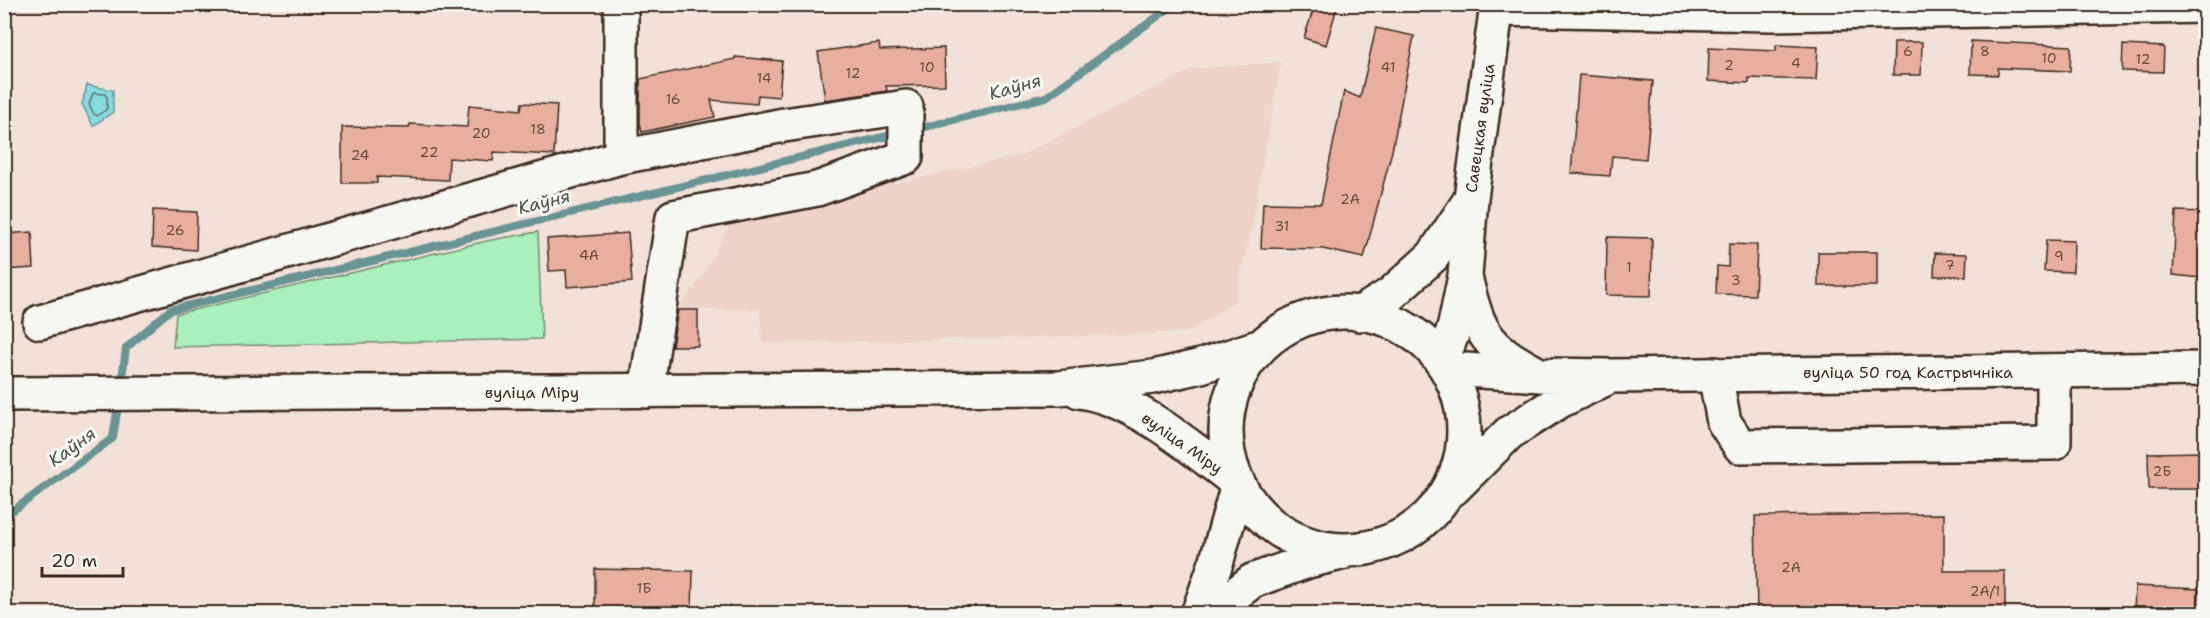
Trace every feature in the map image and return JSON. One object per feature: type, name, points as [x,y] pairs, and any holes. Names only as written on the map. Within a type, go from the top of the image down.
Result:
[{"type":"main road","points":[[621,4],[621,157]]},
{"type":"main road","points":[[1497,7],[1771,14],[2205,6]]},
{"type":"main road","name":"Савецкая вуліца","points":[[1359,314],[1391,294],[1433,256],[1472,198],[1497,7]]},
{"type":"main road","points":[[40,322],[621,157],[784,125],[906,107],[906,157],[817,189],[673,217],[646,392]]},
{"type":"main road","points":[[1446,364],[1465,276],[1472,198]]},
{"type":"main road","points":[[1465,276],[1473,312],[1485,337],[1515,362],[1541,375]]},
{"type":"main road","points":[[1198,614],[1217,560],[1236,484],[1226,446],[1226,414],[1233,385],[1255,348],[1274,333],[1312,315],[1332,312],[1359,314],[1412,332],[1446,364],[1458,387],[1464,442],[1460,466],[1446,495],[1431,516],[1405,535],[1377,546],[1308,561],[1252,581],[1211,614]]},
{"type":"main road","name":"вуліца Міру","points":[[4,394],[1059,388],[1153,377],[1201,366],[1255,348]]},
{"type":"main road","name":"вуліца 50 год Кастрычніка","points":[[1446,364],[1541,375],[1610,376],[2205,369]]},
{"type":"main road","points":[[1715,374],[1724,422],[1740,446],[2054,442],[2054,372]]},
{"type":"main road","name":"вуліца 50 год Кастрычніка","points":[[1446,495],[1509,433],[1558,402],[1610,376]]},
{"type":"main road","name":"вуліца Міру","points":[[1059,388],[1100,397],[1140,413],[1236,484],[1269,522],[1294,539],[1350,551]]},
{"type":"shaded area","points":[[1281,62],[1251,230],[1235,301],[1188,332],[762,343],[760,309],[678,310],[706,270],[732,220],[1022,155],[1193,69]]},
{"type":"green space","points":[[538,232],[542,339],[173,347],[176,314],[491,240]]},
{"type":"water","points":[[87,85],[113,90],[113,112],[93,126],[82,104]]},
{"type":"building","points":[[1315,4],[1338,4],[1326,45],[1304,38]]},
{"type":"building","points":[[1376,28],[1414,36],[1392,151],[1364,258],[1323,249],[1261,248],[1263,203],[1321,204],[1344,91],[1360,98]]},
{"type":"building","points":[[1971,41],[2071,46],[2070,71],[1998,68],[1998,75],[1970,74]]},
{"type":"building","points":[[1894,42],[1922,42],[1921,75],[1893,75]]},
{"type":"building","points":[[879,43],[880,50],[944,48],[945,85],[886,86],[887,91],[825,100],[818,52]]},
{"type":"building","points":[[1776,45],[1818,47],[1816,80],[1749,78],[1749,83],[1708,81],[1709,48],[1776,51]]},
{"type":"building","points":[[2123,45],[2164,47],[2163,72],[2122,71]]},
{"type":"building","points":[[735,57],[782,61],[779,97],[758,95],[757,104],[711,100],[715,117],[642,132],[640,79],[735,59]]},
{"type":"building","points":[[1579,75],[1653,81],[1646,159],[1612,156],[1610,176],[1571,173]]},
{"type":"building","points":[[522,103],[557,105],[554,155],[494,152],[493,161],[449,158],[448,180],[377,177],[377,183],[342,183],[342,127],[409,128],[410,124],[467,127],[469,105],[521,110]]},
{"type":"building","points":[[153,210],[197,212],[196,250],[152,247]]},
{"type":"building","points":[[2176,211],[2205,212],[2205,259],[2203,259],[2201,278],[2173,275]]},
{"type":"building","points":[[32,232],[34,268],[4,270],[4,234]]},
{"type":"building","points":[[628,233],[632,282],[567,287],[566,270],[549,271],[547,239]]},
{"type":"building","points":[[1607,237],[1652,238],[1651,296],[1606,295]]},
{"type":"building","points":[[2046,240],[2074,241],[2073,272],[2044,271]]},
{"type":"building","points":[[1729,244],[1757,245],[1755,295],[1716,294],[1717,266],[1728,267]]},
{"type":"building","points":[[1818,252],[1877,252],[1877,286],[1818,286]]},
{"type":"building","points":[[1935,253],[1967,254],[1966,276],[1934,276]]},
{"type":"building","points":[[678,310],[698,310],[698,346],[672,346]]},
{"type":"building","points":[[2205,452],[2205,489],[2149,489],[2148,453]]},
{"type":"building","points":[[1944,514],[1944,571],[2005,571],[2005,612],[1757,614],[1755,516]]},
{"type":"building","points":[[595,569],[693,571],[692,611],[640,610],[640,614],[595,614]]},
{"type":"building","points":[[2135,586],[2199,589],[2198,614],[2134,614]]},
{"type":"waterway","name":"Каўня","points":[[913,130],[1046,97],[1175,4]]},
{"type":"waterway","name":"Каўня","points":[[121,386],[126,348],[170,310],[900,133]]},
{"type":"waterway","name":"Каўня","points":[[4,517],[113,438],[119,399]]}]
